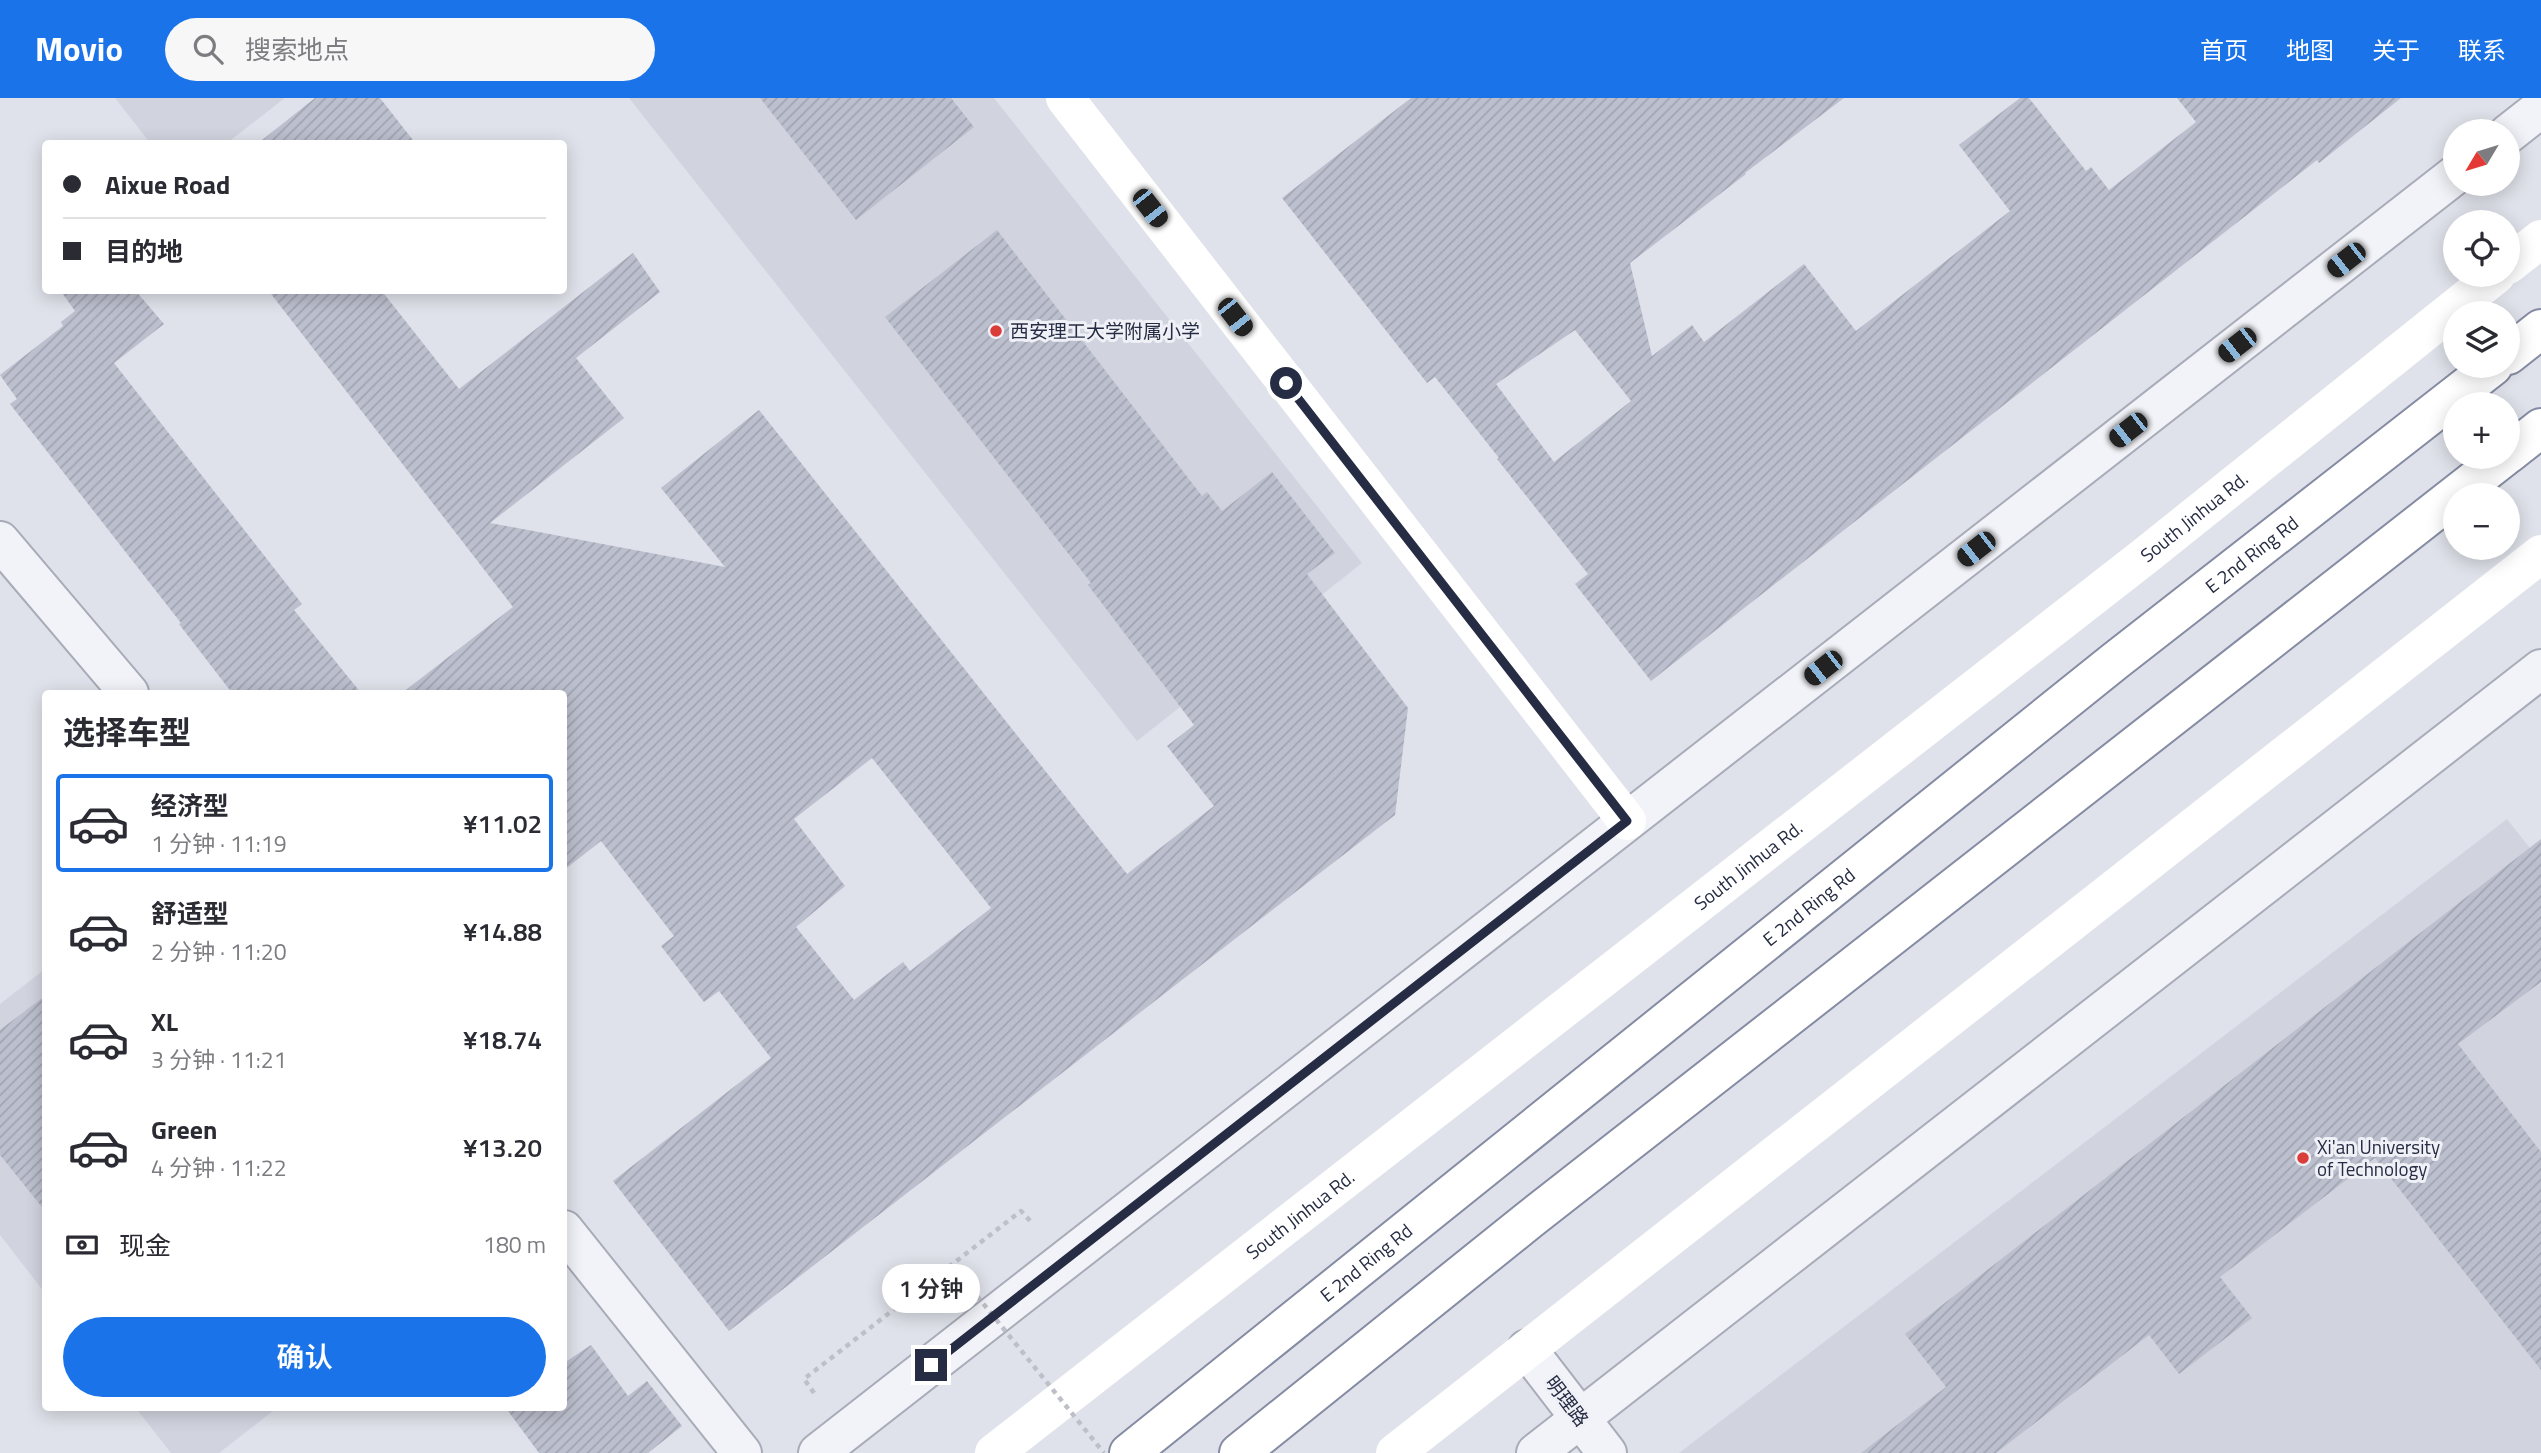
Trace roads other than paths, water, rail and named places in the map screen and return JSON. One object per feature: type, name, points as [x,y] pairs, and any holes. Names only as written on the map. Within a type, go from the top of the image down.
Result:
[{"type":"main road","points":[[1065,98],[1627,821]]},
{"type":"main road","points":[[2520,256],[2541,239]]},
{"type":"main road","name":"South Jinhua Rd.","points":[[995,1453],[2145,556],[2481,287]]},
{"type":"main road","points":[[2520,346],[2541,329]]},
{"type":"main road","name":"E 2nd Ring Rd","points":[[1129,1453],[2115,661],[2478,378]]},
{"type":"main road","points":[[2520,445],[2541,428]]},
{"type":"main road","points":[[1239,1453],[1529,1220],[2489,469]]},
{"type":"main road","points":[[1395,1453],[2541,554]]},
{"type":"street","points":[[2520,125],[2541,108]]},
{"type":"street","points":[[818,1453],[2443,184]]},
{"type":"street","points":[[0,541],[126,690]]},
{"type":"street","points":[[1536,1453],[2541,669]]},
{"type":"street","points":[[567,1234],[742,1453]]},
{"type":"street","name":"明理路","points":[[1527,1349],[1607,1453]]},
{"type":"place","name":"西安理工大学附属小学","points":[[996,331]]},
{"type":"place","name":"Xi'an University of Technology","points":[[2303,1158]]}]
